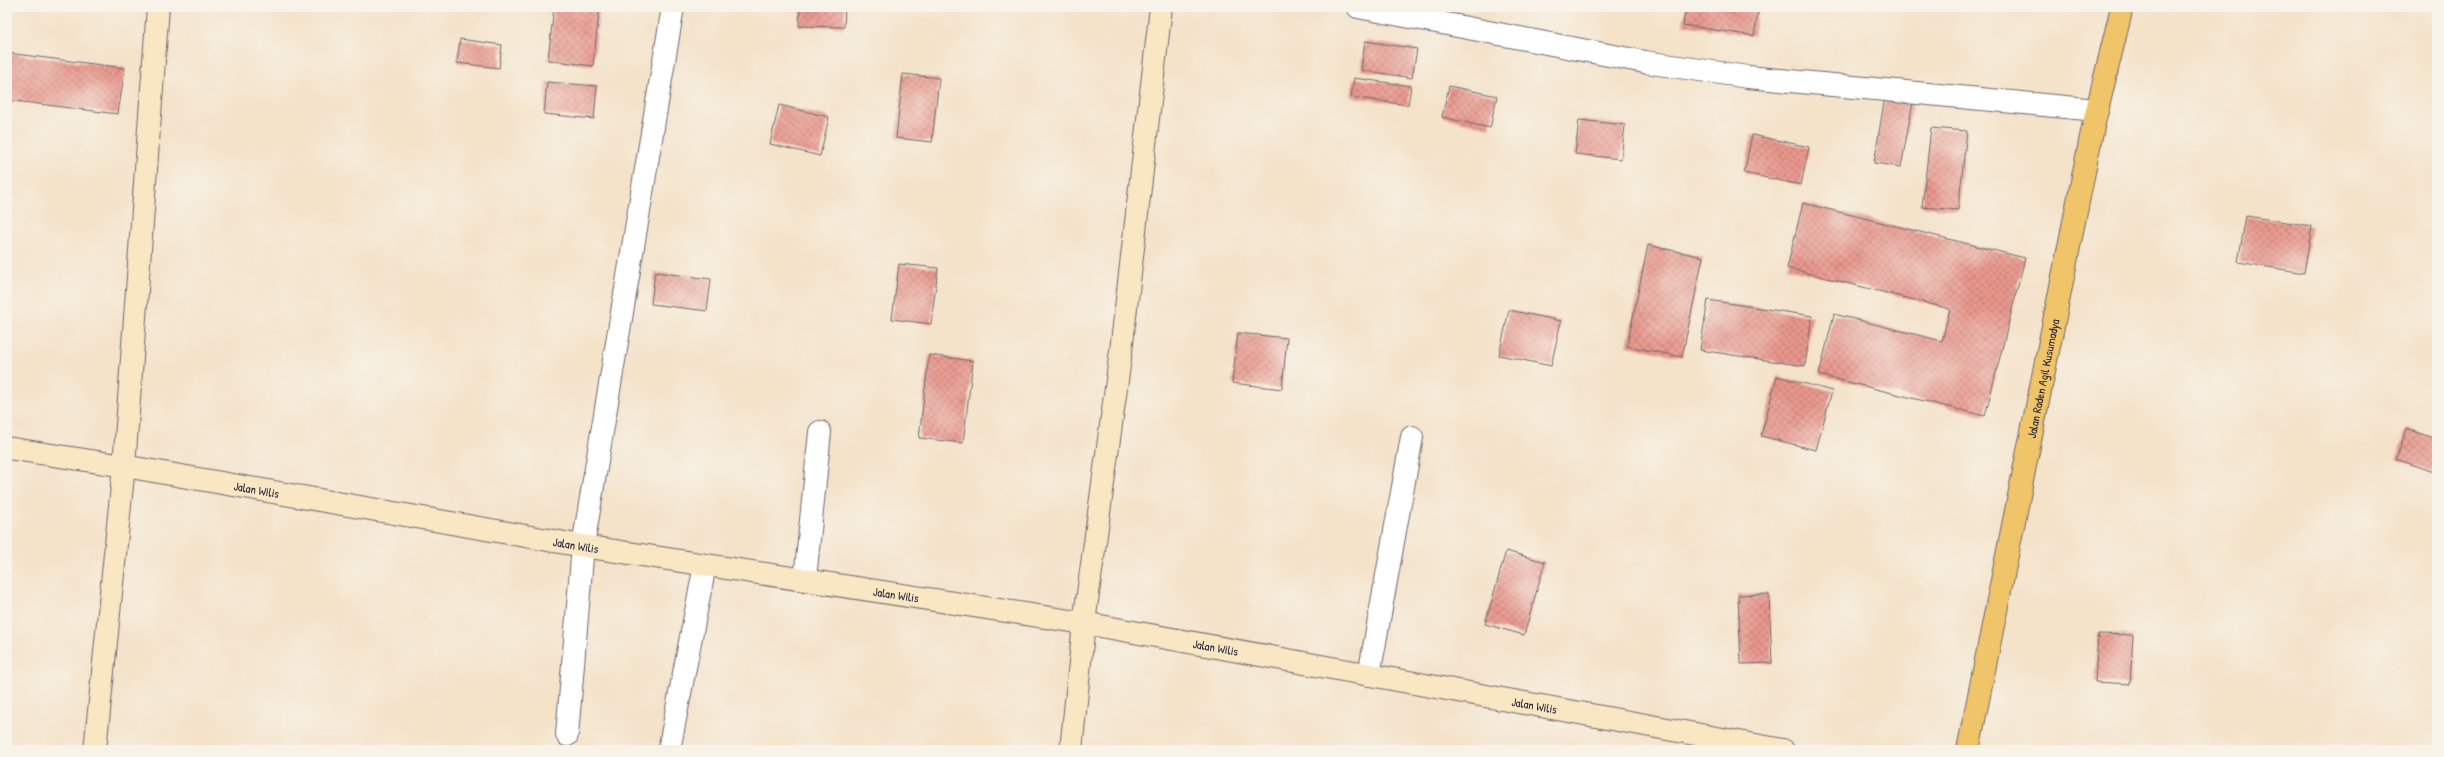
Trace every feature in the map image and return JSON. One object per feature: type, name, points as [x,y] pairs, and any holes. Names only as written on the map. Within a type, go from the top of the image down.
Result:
[{"type":"main road","points":[[95,750],[124,466],[158,7]]},
{"type":"main road","points":[[1071,750],[1084,623],[1122,351],[1161,7]]},
{"type":"main road","name":"Jalan Raden Agil Kusumadya","points":[[1968,750],[2097,110],[2122,7]]},
{"type":"main road","name":"Jalan Wilis","points":[[7,448],[124,466],[583,546],[1084,623],[1783,750]]},
{"type":"street","points":[[567,735],[583,546],[673,7]]},
{"type":"street","points":[[1358,7],[1645,62],[1748,77],[2097,110]]},
{"type":"street","points":[[804,579],[820,432]]},
{"type":"street","points":[[1369,675],[1412,437]]},
{"type":"street","points":[[669,750],[705,564]]},
{"type":"building","points":[[554,7],[599,12],[593,66],[548,60]]},
{"type":"building","points":[[800,7],[845,7],[844,27],[799,26]]},
{"type":"building","points":[[1686,7],[1759,7],[1754,36],[1683,25]]},
{"type":"building","points":[[460,39],[502,45],[499,68],[457,63]]},
{"type":"building","points":[[1365,41],[1417,49],[1412,78],[1361,70]]},
{"type":"building","points":[[7,53],[125,68],[118,114],[7,100]]},
{"type":"building","points":[[903,74],[939,78],[932,142],[896,138]]},
{"type":"building","points":[[1354,78],[1411,86],[1408,105],[1351,97]]},
{"type":"building","points":[[547,82],[597,86],[594,119],[544,114]]},
{"type":"building","points":[[1449,86],[1497,96],[1490,128],[1442,117]]},
{"type":"building","points":[[1885,96],[1913,102],[1901,167],[1874,163]]},
{"type":"building","points":[[779,105],[829,117],[820,156],[770,144]]},
{"type":"building","points":[[1579,120],[1625,125],[1621,159],[1575,154]]},
{"type":"building","points":[[1931,128],[1967,131],[1958,210],[1922,207]]},
{"type":"building","points":[[1752,135],[1809,147],[1801,185],[1744,173]]},
{"type":"building","points":[[1803,203],[2025,258],[1985,416],[1819,375],[1834,314],[1942,341],[1950,309],[1787,268]]},
{"type":"building","points":[[2246,216],[2312,226],[2304,273],[2238,262]]},
{"type":"building","points":[[1648,245],[1703,257],[1682,357],[1627,346]]},
{"type":"building","points":[[899,264],[938,268],[931,324],[892,319]]},
{"type":"building","points":[[655,272],[711,279],[707,311],[651,304]]},
{"type":"building","points":[[1708,300],[1812,316],[1805,366],[1700,350]]},
{"type":"building","points":[[1509,310],[1561,321],[1551,366],[1499,355]]},
{"type":"building","points":[[1238,333],[1287,338],[1282,389],[1232,383]]},
{"type":"building","points":[[929,355],[973,361],[963,443],[919,438]]},
{"type":"building","points":[[1777,376],[1832,391],[1816,450],[1761,436]]},
{"type":"building","points":[[2407,429],[2437,439],[2437,473],[2396,459]]},
{"type":"building","points":[[1506,551],[1545,562],[1524,635],[1485,624]]},
{"type":"building","points":[[1769,594],[1772,663],[1741,664],[1738,595]]},
{"type":"building","points":[[2098,634],[2133,635],[2130,684],[2095,682]]}]
